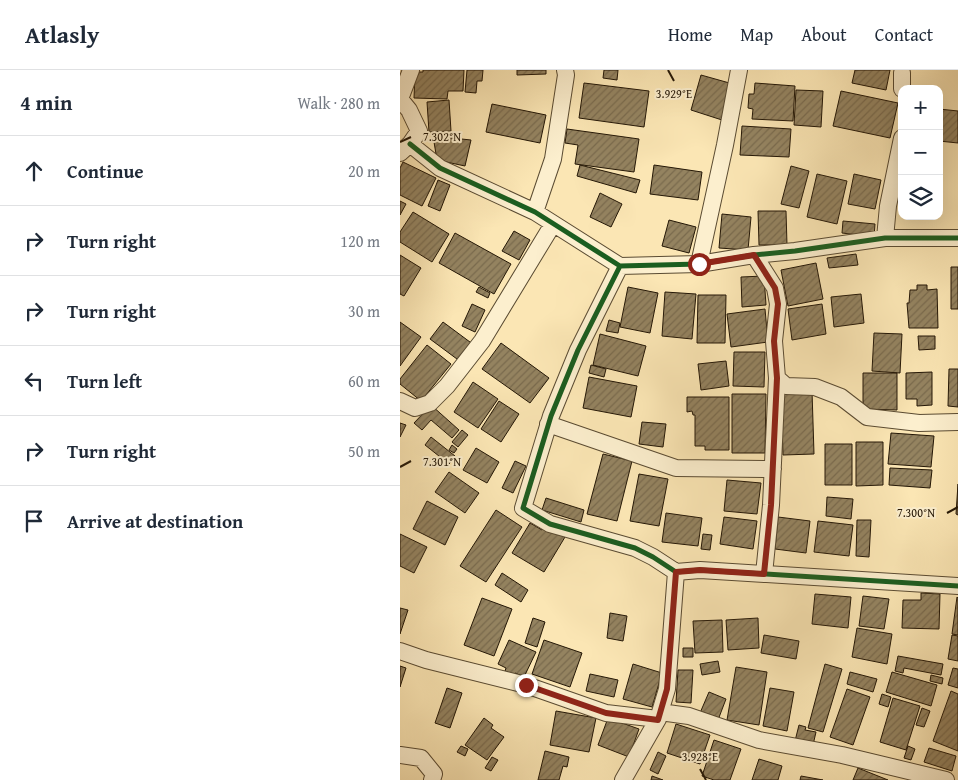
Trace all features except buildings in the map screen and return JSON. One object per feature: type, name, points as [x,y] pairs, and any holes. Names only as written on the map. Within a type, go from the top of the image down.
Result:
[{"type":"street","points":[[411,70],[400,99],[410,110],[419,131],[405,148],[440,168],[535,212],[620,266],[699,264],[885,238],[958,238]]},
{"type":"street","points":[[535,212],[553,159],[566,76],[565,70]]},
{"type":"street","points":[[699,264],[739,70]]},
{"type":"street","points":[[885,238],[888,206],[898,157]]},
{"type":"street","points":[[400,401],[415,408],[430,403],[447,386],[482,342],[553,224]]},
{"type":"street","points":[[754,255],[775,288],[778,304],[774,341],[777,378],[773,469],[764,574]]},
{"type":"street","points":[[620,266],[578,350],[548,424],[523,508],[550,524],[635,548],[676,572],[700,570],[958,586]]},
{"type":"street","points":[[777,378],[786,386],[815,387],[841,397],[867,417],[919,423],[958,422]]},
{"type":"street","points":[[548,424],[676,468],[773,469]]},
{"type":"street","points":[[623,780],[659,716],[667,689],[676,572]]},
{"type":"street","points":[[400,651],[426,660],[526,685],[606,713],[689,716],[759,740],[842,755],[946,780]]},
{"type":"street","points":[[400,755],[421,758],[434,774],[432,780]]},
{"type":"cycle path","points":[[410,144],[440,168],[535,212],[620,266],[699,264],[885,238],[958,238]]},
{"type":"cycle path","points":[[620,266],[578,350],[551,416],[523,508],[550,524],[635,548],[676,572],[700,570],[958,586]]},
{"type":"route","points":[[526,685],[606,713],[658,720],[667,689],[676,572],[700,570],[764,574],[771,505],[777,378],[774,341],[778,304],[775,288],[754,255],[699,264]]}]
